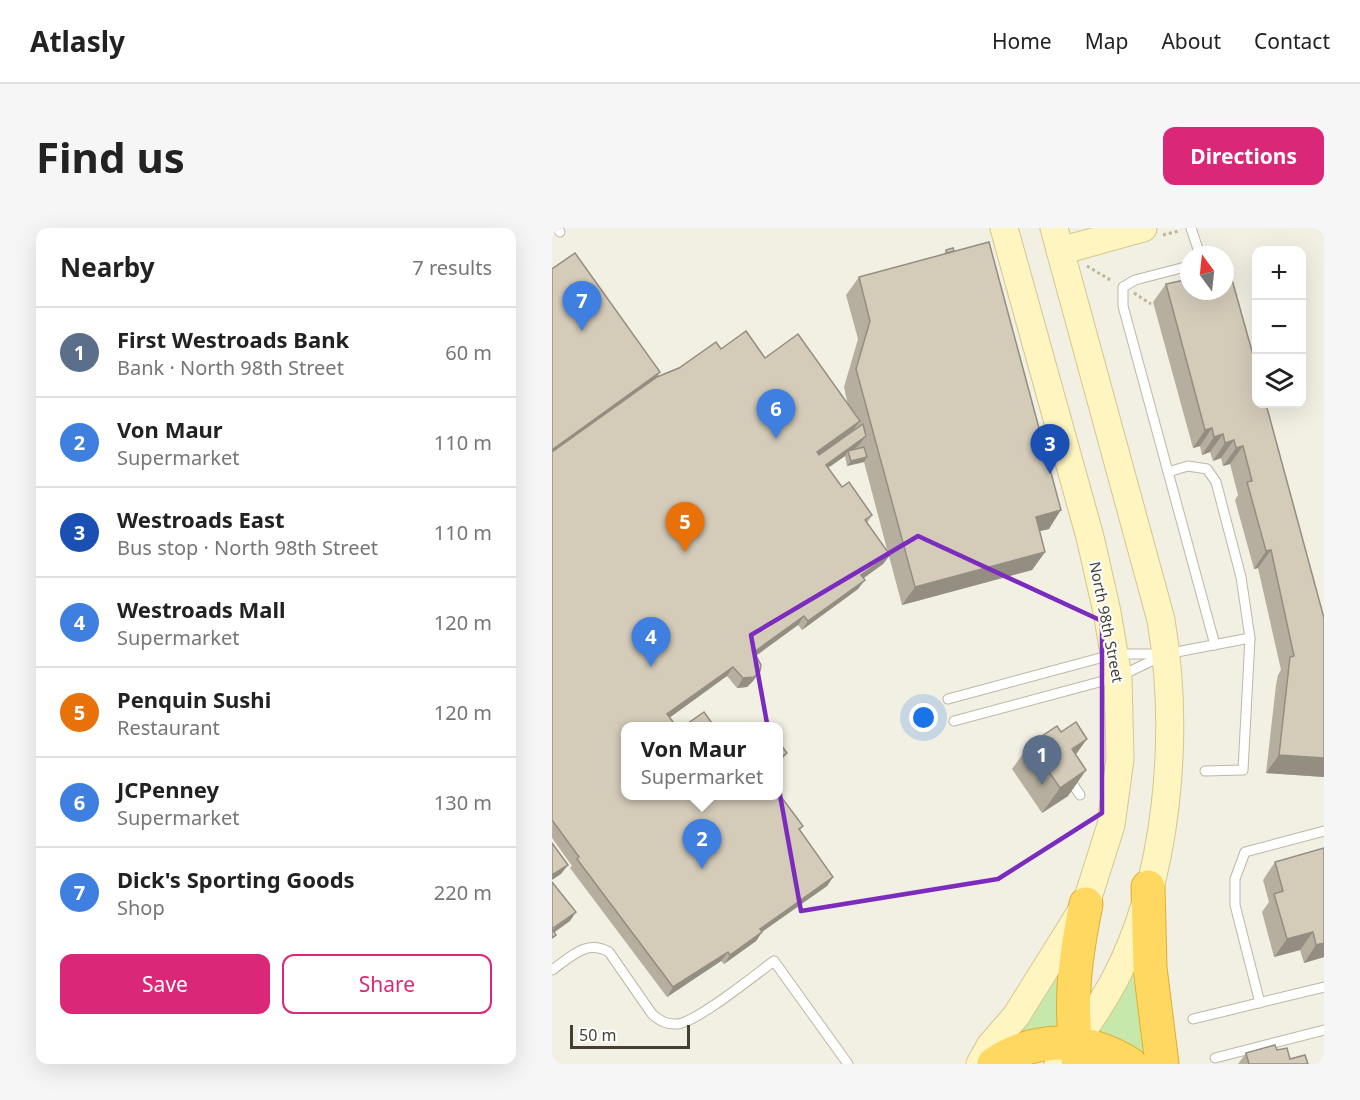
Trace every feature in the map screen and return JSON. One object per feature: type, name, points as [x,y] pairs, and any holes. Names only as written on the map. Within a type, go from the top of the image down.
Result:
[{"type":"highway","points":[[1148,887],[1150,968],[1162,1064]]},
{"type":"highway","points":[[1071,1057],[1072,982],[1086,904]]},
{"type":"highway","points":[[994,1064],[1032,1047],[1071,1057],[1112,1053],[1130,1064]]},
{"type":"street","name":"North 98th Street","points":[[980,1064],[990,1046],[1016,1016],[1086,904],[1104,850],[1117,796],[1121,735],[1117,665],[1090,537],[1004,228]]},
{"type":"street","points":[[1071,1057],[1115,980],[1127,953],[1148,887],[1165,804],[1169,760],[1170,702],[1166,654],[1152,582],[1057,240],[1143,228]]},
{"type":"lane","points":[[1191,228],[1197,246]]},
{"type":"lane","points":[[1180,268],[1135,280],[1123,288],[1122,306],[1215,645]]},
{"type":"lane","points":[[1168,472],[1188,466],[1207,469],[1216,482],[1241,577],[1250,638],[1243,770],[1205,771]]},
{"type":"lane","points":[[948,699],[1250,638]]},
{"type":"lane","points":[[954,721],[1117,665],[1166,654]]},
{"type":"lane","points":[[1062,769],[1080,795]]},
{"type":"lane","points":[[1260,1003],[1234,905],[1235,879],[1245,852],[1324,831]]},
{"type":"lane","points":[[552,970],[584,948],[593,946],[602,948],[609,952],[652,1014],[659,1020],[676,1024],[694,1017],[774,960],[848,1064]]},
{"type":"lane","points":[[1193,1020],[1324,987]]},
{"type":"lane","points":[[1215,1058],[1324,1030]]},
{"type":"highlighted area","points":[[918,536],[1102,621],[1102,813],[998,879],[801,911],[751,635]]},
{"type":"green space","points":[[1062,967],[1058,1023],[1054,1028],[1043,1033],[1011,1034]]},
{"type":"green space","points":[[1129,975],[1133,976],[1146,1056],[1140,1059],[1100,1037],[1098,1031]]},
{"type":"building","points":[[989,242],[1061,510],[1036,517],[1045,552],[915,587],[856,369],[870,321],[859,277]]},
{"type":"building","points":[[953,248],[954,251],[947,253],[946,250]]},
{"type":"building","points":[[575,253],[660,372],[552,450],[552,269]]},
{"type":"building","points":[[1180,281],[1180,300],[1234,300],[1234,287],[1252,351],[1252,408],[1267,408],[1324,618],[1324,758],[1279,755],[1290,657],[1294,656],[1271,550],[1266,551],[1247,482],[1252,481],[1243,446],[1236,448],[1234,440],[1225,443],[1223,434],[1214,437],[1212,428],[1205,430],[1166,284]]},
{"type":"building","points":[[746,331],[765,358],[798,334],[860,421],[817,452],[819,455],[863,424],[866,436],[826,465],[842,487],[849,482],[872,515],[865,520],[890,555],[861,575],[865,580],[808,621],[804,616],[754,652],[761,665],[760,671],[754,677],[743,678],[733,667],[667,714],[673,722],[621,722],[621,800],[783,799],[803,826],[799,829],[833,877],[760,929],[762,932],[730,955],[728,952],[673,987],[577,859],[579,857],[552,820],[552,452],[657,377],[679,368],[716,342],[721,349]]},
{"type":"building","points":[[864,447],[867,457],[851,461],[848,451]]},
{"type":"building","points":[[704,712],[711,722],[690,722]]},
{"type":"building","points":[[1076,722],[1087,739],[1072,749],[1086,770],[1060,788],[1030,744],[1057,726],[1061,732]]},
{"type":"building","points":[[552,843],[568,865],[552,875]]},
{"type":"building","points":[[1324,848],[1324,943],[1316,945],[1313,932],[1287,939],[1274,894],[1283,891],[1275,862]]},
{"type":"building","points":[[552,882],[576,912],[552,929]]},
{"type":"building","points":[[1275,1045],[1277,1050],[1287,1048],[1290,1059],[1305,1055],[1308,1064],[1249,1064],[1246,1053]]},
{"type":"place","name":"Dick's Sporting Goods","points":[[582,331]]},
{"type":"place","name":"JCPenney","points":[[776,439]]},
{"type":"place","name":"Westroads East","points":[[1050,474]]},
{"type":"place","name":"Penquin Sushi","points":[[685,552]]},
{"type":"place","name":"Westroads Mall","points":[[651,667]]},
{"type":"place","name":"First Westroads Bank","points":[[1042,785]]},
{"type":"place","name":"Von Maur","points":[[702,869]]}]
